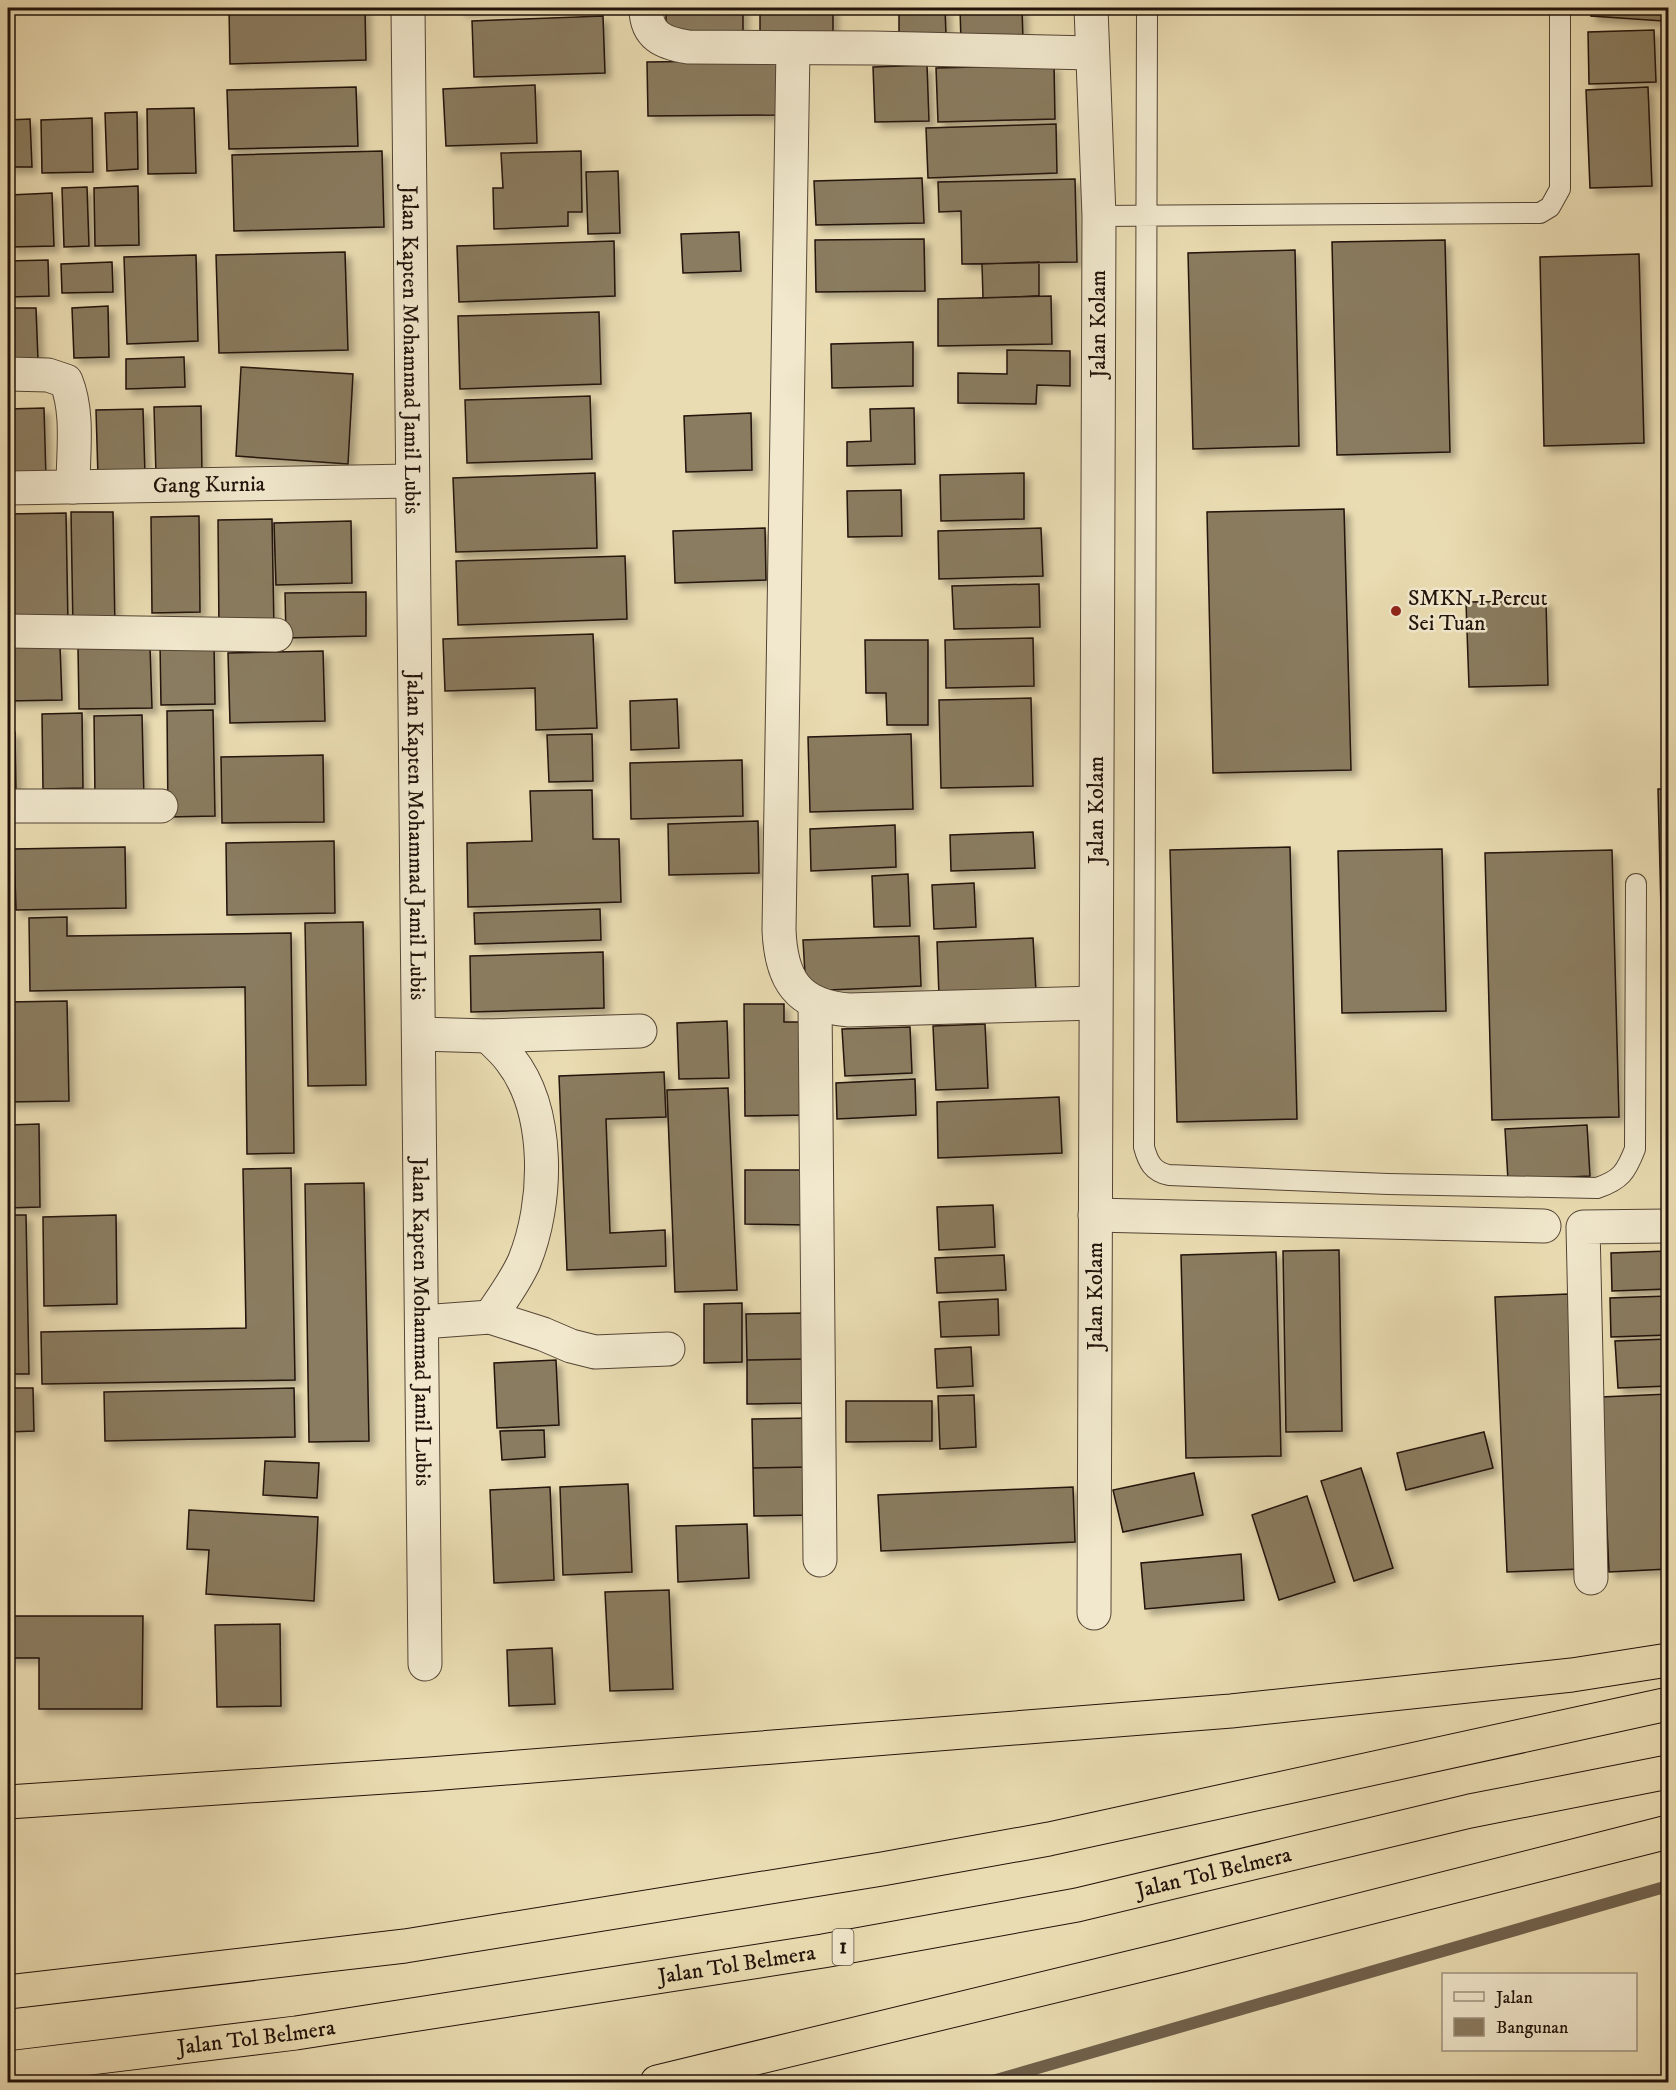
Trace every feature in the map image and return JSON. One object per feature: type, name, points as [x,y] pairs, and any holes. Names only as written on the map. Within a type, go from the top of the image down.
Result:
[{"type":"highway","points":[[8,1802],[430,1774],[1232,1711],[1572,1675],[1668,1660]]},
{"type":"highway","points":[[8,1992],[405,1946],[871,1871],[1049,1839],[1668,1704]]},
{"type":"highway","name":"Jalan Tol Belmera","points":[[8,2068],[296,2033],[846,1947],[1077,1905],[1470,1812],[1668,1772]]},
{"type":"highway","points":[[657,2082],[1178,1956],[1668,1832]]},
{"type":"street","name":"Jalan Kapten Mohammad Jamil Lubis","points":[[408,8],[411,481],[425,1664]]},
{"type":"street","points":[[646,8],[648,25],[654,34],[668,43],[688,47],[1092,53]]},
{"type":"street","name":"Jalan Kolam","points":[[1091,8],[1098,216],[1094,1613]]},
{"type":"street","points":[[793,48],[779,930],[780,946],[788,975],[803,995],[815,1002],[829,1008],[849,1010],[1095,1004]]},
{"type":"street","points":[[8,374],[48,375],[66,381],[72,395],[74,487]]},
{"type":"street","name":"Gang Kurnia","points":[[8,488],[411,481]]},
{"type":"street","points":[[8,631],[276,635]]},
{"type":"street","points":[[8,807],[161,806]]},
{"type":"street","points":[[815,1002],[820,1560]]},
{"type":"street","points":[[419,1034],[488,1036],[640,1031]]},
{"type":"street","points":[[488,1036],[511,1059],[524,1081],[536,1117],[542,1157],[539,1214],[531,1242],[524,1263],[490,1317]]},
{"type":"street","points":[[1095,1215],[1544,1226]]},
{"type":"street","points":[[1591,1578],[1583,1227],[1668,1226]]},
{"type":"street","points":[[422,1322],[490,1317],[543,1334],[571,1346],[595,1352],[668,1349]]},
{"type":"lane","points":[[1147,8],[1144,1147],[1152,1167],[1160,1173],[1169,1175],[1388,1184],[1597,1188],[1612,1183],[1621,1176],[1635,1149],[1636,884]]},
{"type":"lane","points":[[1098,216],[1540,213],[1550,207],[1560,189],[1560,8]]},
{"type":"building","points":[[229,8],[365,8],[366,60],[230,64]]},
{"type":"building","points":[[460,8],[572,8],[460,11]]},
{"type":"building","points":[[666,8],[743,8],[743,32],[666,32]]},
{"type":"building","points":[[760,8],[833,8],[833,35],[760,35]]},
{"type":"building","points":[[899,8],[945,8],[946,35],[899,36]]},
{"type":"building","points":[[960,8],[1022,8],[1023,40],[961,42]]},
{"type":"building","points":[[1592,8],[1664,8],[1663,21],[1591,16]]},
{"type":"building","points":[[603,16],[605,73],[474,77],[472,21]]},
{"type":"building","points":[[1654,30],[1656,82],[1589,84],[1588,32]]},
{"type":"building","points":[[782,60],[783,115],[648,116],[647,62]]},
{"type":"building","points":[[927,65],[929,121],[875,122],[873,67]]},
{"type":"building","points":[[1054,65],[1055,119],[938,122],[936,68]]},
{"type":"building","points":[[535,85],[537,143],[446,146],[443,89]]},
{"type":"building","points":[[356,87],[358,146],[229,149],[227,90]]},
{"type":"building","points":[[1648,87],[1652,186],[1590,188],[1586,90]]},
{"type":"building","points":[[194,108],[196,173],[148,174],[147,109]]},
{"type":"building","points":[[137,112],[138,169],[107,171],[105,113]]},
{"type":"building","points":[[92,118],[93,172],[42,173],[41,120]]},
{"type":"building","points":[[30,119],[32,167],[8,167],[8,120]]},
{"type":"building","points":[[1056,124],[1057,173],[928,178],[926,128]]},
{"type":"building","points":[[382,151],[384,227],[234,231],[232,155]]},
{"type":"building","points":[[581,151],[582,212],[568,212],[568,226],[494,229],[493,188],[503,188],[501,153]]},
{"type":"building","points":[[618,171],[620,233],[588,234],[586,172]]},
{"type":"building","points":[[922,178],[924,223],[816,225],[814,181]]},
{"type":"building","points":[[1075,179],[1077,262],[962,264],[961,211],[939,212],[938,182]]},
{"type":"building","points":[[138,186],[139,245],[95,246],[94,188]]},
{"type":"building","points":[[87,187],[89,246],[64,247],[62,188]]},
{"type":"building","points":[[52,193],[54,246],[11,247],[10,195]]},
{"type":"building","points":[[739,232],[741,271],[683,273],[681,234]]},
{"type":"building","points":[[924,239],[925,291],[816,292],[815,240]]},
{"type":"building","points":[[1445,240],[1450,452],[1337,455],[1332,242]]},
{"type":"building","points":[[614,241],[615,296],[459,302],[457,246]]},
{"type":"building","points":[[1295,250],[1299,446],[1193,449],[1188,253]]},
{"type":"building","points":[[345,252],[348,350],[219,353],[216,255]]},
{"type":"building","points":[[1639,254],[1644,443],[1544,446],[1540,257]]},
{"type":"building","points":[[196,255],[198,341],[127,344],[124,257]]},
{"type":"building","points":[[48,260],[49,296],[8,297],[8,261]]},
{"type":"building","points":[[112,262],[113,292],[62,293],[61,264]]},
{"type":"building","points":[[1039,262],[1039,296],[983,298],[982,264]]},
{"type":"building","points":[[1051,296],[1052,344],[938,346],[938,299]]},
{"type":"building","points":[[108,306],[109,357],[74,358],[72,308]]},
{"type":"building","points":[[8,308],[36,308],[38,360],[8,361]]},
{"type":"building","points":[[599,312],[601,384],[460,389],[458,316]]},
{"type":"building","points":[[913,342],[913,386],[832,388],[831,344]]},
{"type":"building","points":[[1007,350],[1070,351],[1070,386],[1037,385],[1036,404],[958,403],[958,373],[1007,374]]},
{"type":"building","points":[[184,357],[185,387],[126,389],[126,359]]},
{"type":"building","points":[[241,367],[353,374],[348,464],[236,456]]},
{"type":"building","points":[[590,396],[592,459],[467,463],[465,400]]},
{"type":"building","points":[[201,406],[202,474],[156,475],[154,407]]},
{"type":"building","points":[[44,408],[46,479],[8,480],[8,409]]},
{"type":"building","points":[[914,408],[915,464],[847,466],[847,442],[871,441],[870,409]]},
{"type":"building","points":[[143,409],[145,475],[98,477],[96,410]]},
{"type":"building","points":[[751,413],[752,470],[686,472],[684,416]]},
{"type":"building","points":[[595,473],[597,548],[456,552],[453,478]]},
{"type":"building","points":[[1024,473],[1024,519],[941,521],[940,475]]},
{"type":"building","points":[[901,490],[902,536],[848,537],[847,491]]},
{"type":"building","points":[[1344,509],[1351,770],[1213,773],[1207,512]]},
{"type":"building","points":[[71,512],[113,512],[115,629],[73,630]]},
{"type":"building","points":[[66,513],[68,625],[8,626],[8,514]]},
{"type":"building","points":[[199,516],[200,612],[152,613],[151,517]]},
{"type":"building","points":[[272,519],[274,630],[219,630],[218,520]]},
{"type":"building","points":[[351,521],[352,583],[276,585],[274,523]]},
{"type":"building","points":[[765,528],[766,580],[675,583],[673,531]]},
{"type":"building","points":[[1041,528],[1043,576],[939,579],[938,531]]},
{"type":"building","points":[[625,556],[627,619],[458,625],[456,561]]},
{"type":"building","points":[[1039,584],[1040,627],[954,629],[952,586]]},
{"type":"building","points":[[366,592],[366,636],[286,638],[285,593]]},
{"type":"building","points":[[1546,601],[1548,685],[1469,687],[1466,602]]},
{"type":"building","points":[[593,634],[597,728],[536,730],[535,688],[445,691],[443,639]]},
{"type":"building","points":[[1033,638],[1034,686],[946,688],[945,640]]},
{"type":"building","points":[[865,640],[928,640],[928,725],[887,725],[886,693],[866,693]]},
{"type":"building","points":[[214,643],[215,704],[161,705],[160,644]]},
{"type":"building","points":[[8,646],[60,646],[62,700],[8,701]]},
{"type":"building","points":[[150,647],[152,708],[79,709],[78,648]]},
{"type":"building","points":[[323,651],[325,721],[230,723],[228,653]]},
{"type":"building","points":[[1031,698],[1033,786],[941,788],[939,700]]},
{"type":"building","points":[[677,699],[679,748],[631,750],[630,701]]},
{"type":"building","points":[[213,710],[215,816],[168,817],[167,711]]},
{"type":"building","points":[[82,713],[83,788],[43,789],[42,714]]},
{"type":"building","points":[[142,715],[144,799],[95,799],[94,716]]},
{"type":"building","points":[[8,732],[15,732],[16,796],[8,796]]},
{"type":"building","points":[[592,734],[593,781],[549,782],[547,735]]},
{"type":"building","points":[[911,734],[913,809],[810,812],[808,737]]},
{"type":"building","points":[[323,755],[324,822],[222,823],[221,757]]},
{"type":"building","points":[[742,760],[743,816],[631,819],[630,763]]},
{"type":"building","points":[[1658,789],[1668,789],[1668,1110],[1666,1110]]},
{"type":"building","points":[[592,790],[593,839],[619,839],[621,902],[468,907],[467,843],[532,841],[530,791]]},
{"type":"building","points":[[758,821],[759,873],[669,875],[668,824]]},
{"type":"building","points":[[895,825],[896,867],[811,871],[810,829]]},
{"type":"building","points":[[1033,832],[1035,868],[951,871],[950,835]]},
{"type":"building","points":[[334,841],[335,913],[227,915],[226,843]]},
{"type":"building","points":[[125,847],[126,908],[16,910],[14,849]]},
{"type":"building","points":[[1290,847],[1297,1119],[1177,1122],[1170,850]]},
{"type":"building","points":[[1442,849],[1446,1011],[1342,1013],[1338,851]]},
{"type":"building","points":[[1612,850],[1619,1117],[1492,1120],[1485,853]]},
{"type":"building","points":[[908,874],[910,926],[874,927],[872,876]]},
{"type":"building","points":[[974,883],[976,927],[934,929],[932,885]]},
{"type":"building","points":[[600,909],[601,940],[475,944],[474,913]]},
{"type":"building","points":[[67,917],[67,936],[291,933],[294,1153],[247,1154],[245,987],[30,991],[29,918]]},
{"type":"building","points":[[363,922],[366,1085],[308,1086],[305,923]]},
{"type":"building","points":[[919,936],[921,986],[806,991],[803,940]]},
{"type":"building","points":[[1033,938],[1036,992],[939,996],[937,942]]},
{"type":"building","points":[[603,952],[604,1008],[471,1012],[470,956]]},
{"type":"building","points":[[67,1001],[69,1101],[8,1102],[8,1002]]},
{"type":"building","points":[[744,1004],[784,1004],[784,1022],[809,1022],[809,1115],[745,1116]]},
{"type":"building","points":[[727,1021],[729,1078],[679,1079],[677,1023]]},
{"type":"building","points":[[985,1024],[988,1088],[936,1090],[933,1026]]},
{"type":"building","points":[[910,1027],[912,1073],[845,1076],[842,1029]]},
{"type":"building","points":[[664,1072],[666,1117],[606,1119],[610,1233],[665,1230],[666,1266],[567,1270],[559,1076]]},
{"type":"building","points":[[915,1079],[916,1115],[837,1119],[836,1083]]},
{"type":"building","points":[[728,1088],[737,1290],[675,1292],[667,1090]]},
{"type":"building","points":[[1059,1097],[1062,1153],[938,1158],[937,1102]]},
{"type":"building","points":[[39,1124],[40,1207],[8,1208],[8,1125]]},
{"type":"building","points":[[1587,1125],[1590,1176],[1508,1180],[1505,1129]]},
{"type":"building","points":[[291,1168],[295,1380],[42,1384],[41,1332],[246,1328],[243,1169]]},
{"type":"building","points":[[745,1170],[808,1170],[808,1225],[745,1224]]},
{"type":"building","points":[[364,1183],[369,1441],[309,1442],[305,1184]]},
{"type":"building","points":[[993,1205],[995,1247],[939,1250],[937,1207]]},
{"type":"building","points":[[8,1215],[26,1215],[29,1374],[8,1374]]},
{"type":"building","points":[[116,1215],[117,1304],[44,1306],[43,1217]]},
{"type":"building","points":[[1339,1250],[1342,1431],[1286,1432],[1283,1251]]},
{"type":"building","points":[[1668,1251],[1668,1289],[1612,1291],[1611,1253]]},
{"type":"building","points":[[1276,1252],[1281,1456],[1186,1458],[1181,1255]]},
{"type":"building","points":[[1004,1255],[1006,1290],[937,1293],[935,1258]]},
{"type":"building","points":[[1568,1294],[1580,1569],[1507,1572],[1495,1297]]},
{"type":"building","points":[[1668,1296],[1668,1335],[1611,1337],[1610,1298]]},
{"type":"building","points":[[998,1299],[999,1335],[941,1337],[939,1302]]},
{"type":"building","points":[[742,1303],[742,1362],[704,1363],[704,1304]]},
{"type":"building","points":[[805,1313],[806,1359],[747,1360],[746,1314]]},
{"type":"building","points":[[1668,1339],[1668,1386],[1618,1388],[1615,1341]]},
{"type":"building","points":[[971,1347],[973,1386],[937,1388],[935,1349]]},
{"type":"building","points":[[806,1359],[807,1403],[747,1404],[747,1360]]},
{"type":"building","points":[[556,1360],[559,1425],[497,1428],[494,1363]]},
{"type":"building","points":[[8,1388],[33,1388],[34,1431],[8,1432]]},
{"type":"building","points":[[294,1388],[295,1437],[105,1441],[104,1392]]},
{"type":"building","points":[[1668,1394],[1668,1569],[1609,1572],[1601,1397]]},
{"type":"building","points":[[974,1395],[976,1447],[940,1449],[938,1396]]},
{"type":"building","points":[[846,1401],[932,1401],[932,1441],[846,1442]]},
{"type":"building","points":[[810,1418],[811,1467],[753,1468],[752,1419]]},
{"type":"building","points":[[544,1430],[545,1457],[502,1460],[500,1431]]},
{"type":"building","points":[[1484,1432],[1493,1468],[1406,1490],[1397,1453]]},
{"type":"building","points":[[265,1461],[319,1463],[317,1498],[263,1495]]},
{"type":"building","points":[[811,1467],[812,1515],[754,1516],[753,1468]]},
{"type":"building","points":[[1361,1468],[1393,1568],[1354,1581],[1321,1481]]},
{"type":"building","points":[[1194,1473],[1203,1515],[1123,1532],[1113,1490]]},
{"type":"building","points":[[628,1484],[632,1572],[563,1575],[560,1487]]},
{"type":"building","points":[[550,1487],[554,1580],[494,1583],[490,1490]]},
{"type":"building","points":[[1073,1487],[1075,1542],[881,1551],[878,1495]]},
{"type":"building","points":[[1307,1496],[1335,1582],[1279,1600],[1252,1515]]},
{"type":"building","points":[[189,1510],[318,1517],[314,1601],[206,1594],[209,1550],[187,1549]]},
{"type":"building","points":[[747,1524],[749,1578],[678,1582],[676,1526]]},
{"type":"building","points":[[1241,1554],[1244,1600],[1145,1609],[1141,1563]]},
{"type":"building","points":[[669,1590],[673,1689],[610,1691],[605,1592]]},
{"type":"building","points":[[8,1616],[143,1616],[142,1709],[39,1709],[39,1658],[8,1658]]},
{"type":"building","points":[[280,1624],[281,1706],[217,1707],[215,1625]]},
{"type":"building","points":[[552,1648],[555,1704],[509,1706],[507,1650]]},
{"type":"waterway","points":[[989,2082],[1668,1886]]},
{"type":"place","name":"SMKN 1 Percut Sei Tuan","points":[[1396,611]]}]
